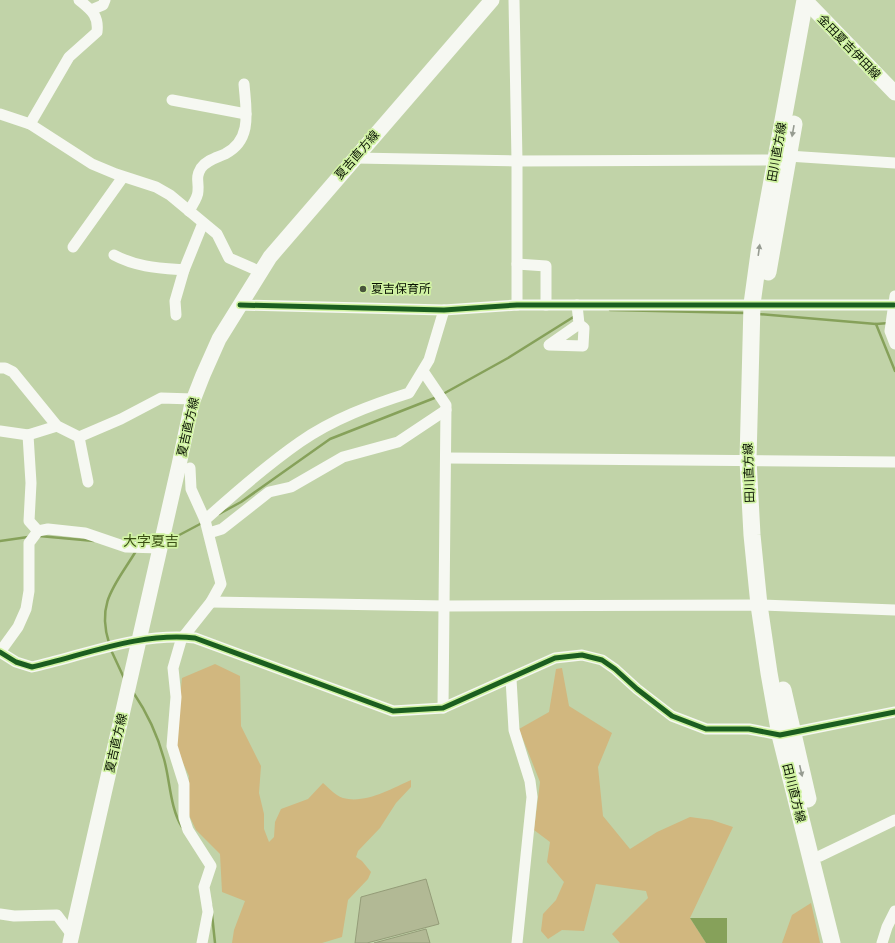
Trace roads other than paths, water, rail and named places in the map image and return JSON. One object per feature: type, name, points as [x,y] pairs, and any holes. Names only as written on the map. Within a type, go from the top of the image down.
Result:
[{"type":"main road","name":"夏吉直方線","points":[[71,939],[194,399],[219,339],[270,257],[492,0]]},
{"type":"main road","name":"金田夏吉伊田線","points":[[809,2],[895,93]]},
{"type":"main road","name":"田川直方線","points":[[809,2],[757,305],[752,535],[764,606],[779,673],[786,734],[832,943]]},
{"type":"main road","name":"田川直方線","points":[[786,734],[820,856],[842,943]]},
{"type":"street","points":[[30,124],[69,57],[97,32],[98,22],[91,10],[79,0]]},
{"type":"street","points":[[91,10],[102,5],[105,0]]},
{"type":"street","points":[[514,0],[517,161],[517,305]]},
{"type":"street","points":[[189,211],[198,192],[196,179],[202,168],[207,162],[236,147],[243,137],[247,125],[244,84]]},
{"type":"street","points":[[172,100],[246,114]]},
{"type":"street","points":[[0,114],[30,124],[92,164],[124,177],[156,187],[170,195],[217,234],[230,258],[261,272]]},
{"type":"street","points":[[354,158],[517,161],[782,158],[895,163]]},
{"type":"street","points":[[73,247],[124,177]]},
{"type":"street","points":[[176,315],[175,301],[184,276],[184,270],[203,223]]},
{"type":"street","points":[[114,255],[129,263],[145,267],[184,270]]},
{"type":"street","points":[[517,264],[546,266],[546,305]]},
{"type":"street","points":[[240,304],[444,310],[517,305],[757,305],[894,308],[890,331],[895,344]]},
{"type":"street","points":[[577,305],[579,324]]},
{"type":"street","points":[[206,520],[244,486],[301,441],[343,418],[375,404],[409,393],[429,360],[444,310]]},
{"type":"street","points":[[0,368],[5,368],[13,372],[57,426],[79,437],[121,419],[160,398],[194,399]]},
{"type":"street","points":[[423,371],[446,406],[446,606],[443,708]]},
{"type":"street","points":[[209,533],[222,529],[269,492],[291,486],[343,457],[398,442],[446,410]]},
{"type":"street","points":[[0,431],[28,435],[57,426]]},
{"type":"street","points":[[28,435],[31,483],[29,521],[38,531]]},
{"type":"street","points":[[79,437],[88,482]]},
{"type":"street","points":[[446,458],[895,462]]},
{"type":"street","points":[[190,468],[191,490],[206,520],[221,584],[211,602],[183,636],[173,668],[176,697],[172,746],[184,784],[184,818],[188,830],[211,866],[204,887],[208,912],[202,943]]},
{"type":"street","points":[[160,548],[126,547],[85,533],[48,529],[38,531],[29,543],[30,591],[26,609],[18,626],[0,652],[16,662],[32,666],[140,639],[183,636],[195,638],[393,711],[443,708],[511,679],[555,658],[582,655],[602,660],[672,716],[706,729],[749,729],[786,734],[895,712]]},
{"type":"street","points":[[211,602],[446,606],[764,606],[895,610]]},
{"type":"street","points":[[511,679],[514,730],[530,781],[532,797],[517,943]]},
{"type":"street","points":[[820,856],[895,820]]},
{"type":"street","points":[[882,943],[887,927],[895,911]]},
{"type":"street","points":[[0,914],[14,916],[57,915],[71,939]]},
{"type":"waterway","points":[[610,310],[745,313]]},
{"type":"waterway","points":[[758,314],[876,324],[889,323]]},
{"type":"waterway","points":[[443,394],[508,358],[575,316]]},
{"type":"waterway","points":[[876,324],[895,371]]},
{"type":"waterway","points":[[219,514],[241,502],[330,439],[437,397]]},
{"type":"waterway","points":[[168,541],[202,523]]},
{"type":"waterway","points":[[39,536],[94,541]]},
{"type":"waterway","points":[[0,541],[28,537]]},
{"type":"waterway","points":[[109,643],[105,616],[110,594],[136,551]]},
{"type":"waterway","points":[[111,650],[124,678]]},
{"type":"waterway","points":[[133,692],[148,716],[155,732],[166,767],[175,811],[182,827]]},
{"type":"waterway","points":[[211,905],[215,943]]},
{"type":"place","name":"夏吉保育所","points":[[363,289]]},
{"type":"district","name":"大字夏吉","points":[[151,541]]}]
